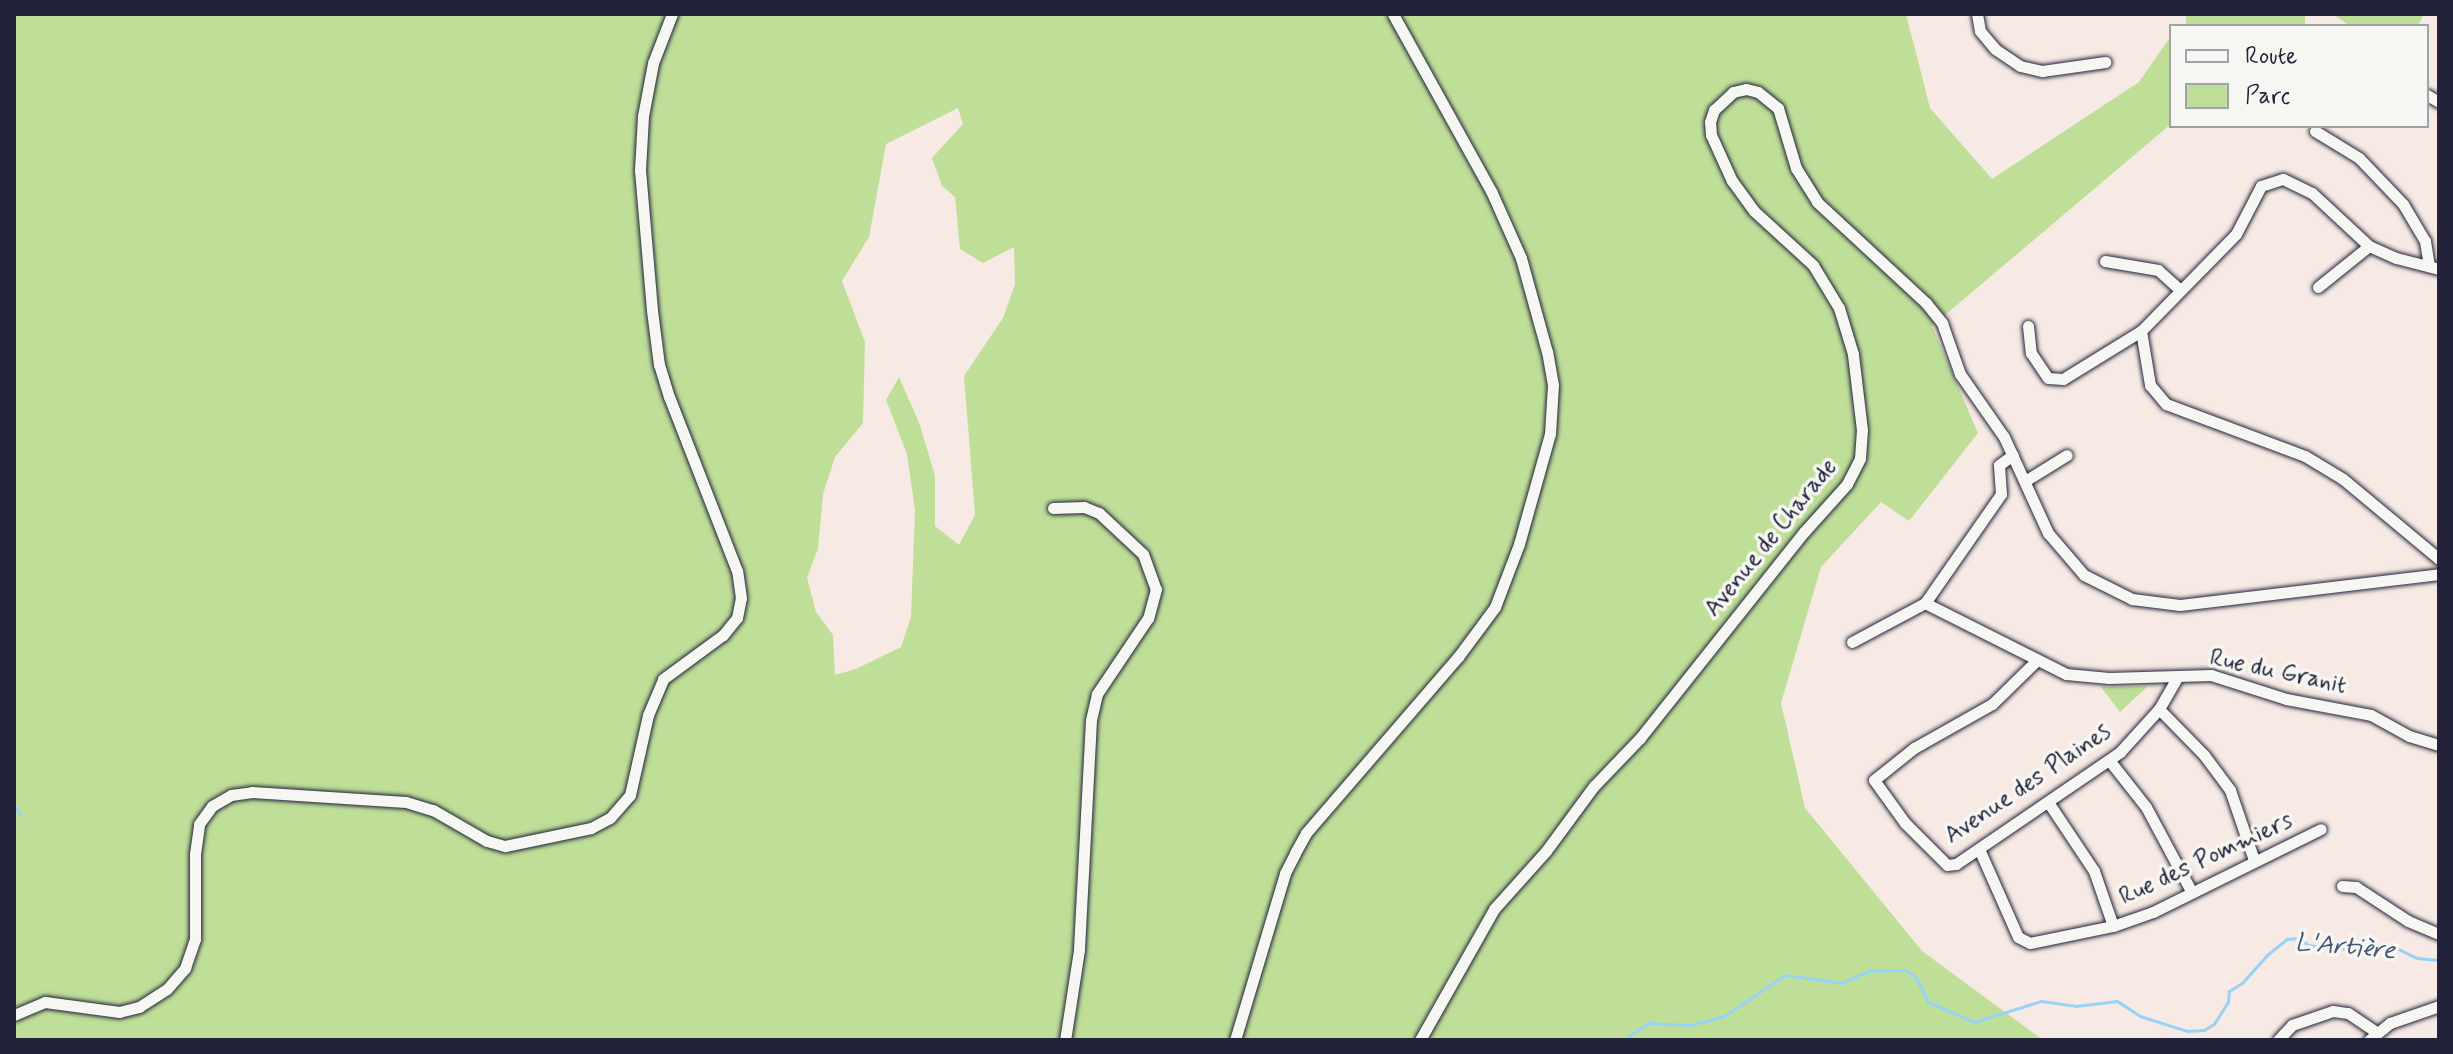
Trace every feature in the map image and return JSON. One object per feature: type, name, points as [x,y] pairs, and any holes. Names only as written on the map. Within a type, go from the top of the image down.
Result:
[{"type":"street","points":[[14,1015],[32,1004],[45,1002],[108,1012],[131,1010],[167,989],[185,968],[195,939],[195,854],[199,824],[212,806],[231,795],[252,792],[406,802],[433,810],[487,841],[505,846],[591,828],[610,818],[630,795],[648,715],[663,679],[723,635],[737,618],[741,598],[737,571],[659,365],[652,310],[640,170],[643,116],[653,63],[672,14]]},
{"type":"street","points":[[1235,1040],[1285,873],[1295,853],[1306,833],[1458,657],[1491,614],[1508,577],[1550,434],[1553,385],[1521,258],[1491,191],[1393,14]]},
{"type":"street","points":[[1977,14],[1980,31],[1995,49],[2020,66],[2042,71],[2105,62]]},
{"type":"street","name":"Avenue de Charade","points":[[1420,1040],[1494,909],[1546,851],[1611,765],[1640,738],[1804,532],[1847,484],[1860,458],[1862,430],[1853,354],[1839,308],[1813,265],[1754,211],[1732,181],[1711,135],[1710,122],[1722,99],[1746,89],[1768,98],[1778,108],[1802,182],[1844,230],[1926,303],[1942,323],[1960,374],[2013,455],[2048,533],[2084,575],[2132,599],[2180,605],[2439,574]]},
{"type":"street","points":[[2315,131],[2359,158],[2403,204],[2425,241],[2434,267]]},
{"type":"street","points":[[2028,326],[2031,353],[2048,378],[2063,379],[2141,331],[2236,234],[2261,186],[2283,179],[2312,193],[2369,246],[2396,258],[2434,267]]},
{"type":"street","points":[[2318,287],[2369,246]]},
{"type":"street","points":[[2105,261],[2158,270],[2180,290]]},
{"type":"street","points":[[2141,331],[2150,385],[2166,404],[2305,456],[2343,479],[2439,559]]},
{"type":"street","points":[[1852,642],[1925,603],[2001,494],[1999,465],[2013,455]]},
{"type":"street","points":[[2025,481],[2067,455]]},
{"type":"street","points":[[1053,508],[1084,507],[1099,513],[1143,554],[1156,589],[1148,618],[1128,654],[1097,694],[1091,720],[1083,892],[1065,1040]]},
{"type":"street","name":"Rue du Granit","points":[[1925,603],[2066,674],[2109,678],[2224,678],[2286,699],[2371,715],[2409,736],[2439,745]]},
{"type":"street","name":"Avenue des Plaines","points":[[2037,660],[1992,704],[1914,748],[1874,780],[1905,823],[1947,865],[1956,864],[1979,849],[2129,744],[2159,709],[2178,676]]},
{"type":"street","points":[[2159,709],[2204,755],[2230,790],[2254,860]]},
{"type":"street","points":[[2109,760],[2146,807],[2191,891]]},
{"type":"street","points":[[2048,802],[2094,871],[2113,926]]},
{"type":"street","name":"Rue des Pommiers","points":[[1979,849],[2018,937],[2024,943],[2113,926],[2153,912],[2321,829]]},
{"type":"street","points":[[2342,886],[2356,887],[2408,921],[2439,934]]},
{"type":"street","points":[[2278,1040],[2292,1025],[2333,1011],[2348,1013],[2372,1036],[2409,1013],[2439,1006]]},
{"type":"green space","points":[[14,14],[1906,14],[1930,108],[1992,179],[2139,82],[2169,39],[2169,126],[1932,326],[1978,433],[1909,521],[1881,502],[1821,567],[1781,703],[1805,808],[1922,951],[2043,1040],[14,1040]],"holes":[[[958,108],[963,124],[932,158],[942,186],[955,197],[960,249],[983,263],[1014,247],[1015,284],[1003,318],[964,376],[975,515],[959,545],[935,526],[935,476],[920,425],[899,377],[886,400],[907,454],[915,510],[911,617],[901,647],[856,669],[835,675],[833,635],[816,612],[807,578],[818,548],[823,494],[835,457],[863,423],[865,342],[842,281],[869,237],[886,144]]]},
{"type":"green space","points":[[2186,14],[2305,14],[2305,24],[2186,24]]},
{"type":"green space","points":[[2333,14],[2424,14],[2419,24],[2347,24]]},
{"type":"green space","points":[[2148,686],[2120,712],[2101,687]]},
{"type":"waterway","points":[[14,805],[21,815]]},
{"type":"waterway","name":"L'Artière","points":[[1623,1040],[1648,1023],[1690,1025],[1724,1016],[1785,975],[1841,983],[1868,971],[1906,970],[1916,978],[1928,1002],[1974,1022],[2041,1001],[2076,1006],[2117,1001],[2140,1016],[2187,1031],[2204,1030],[2214,1024],[2228,1002],[2229,991],[2242,983],[2267,955],[2287,939],[2299,938],[2308,945],[2348,949],[2370,944],[2394,947],[2417,958],[2439,960]]}]
